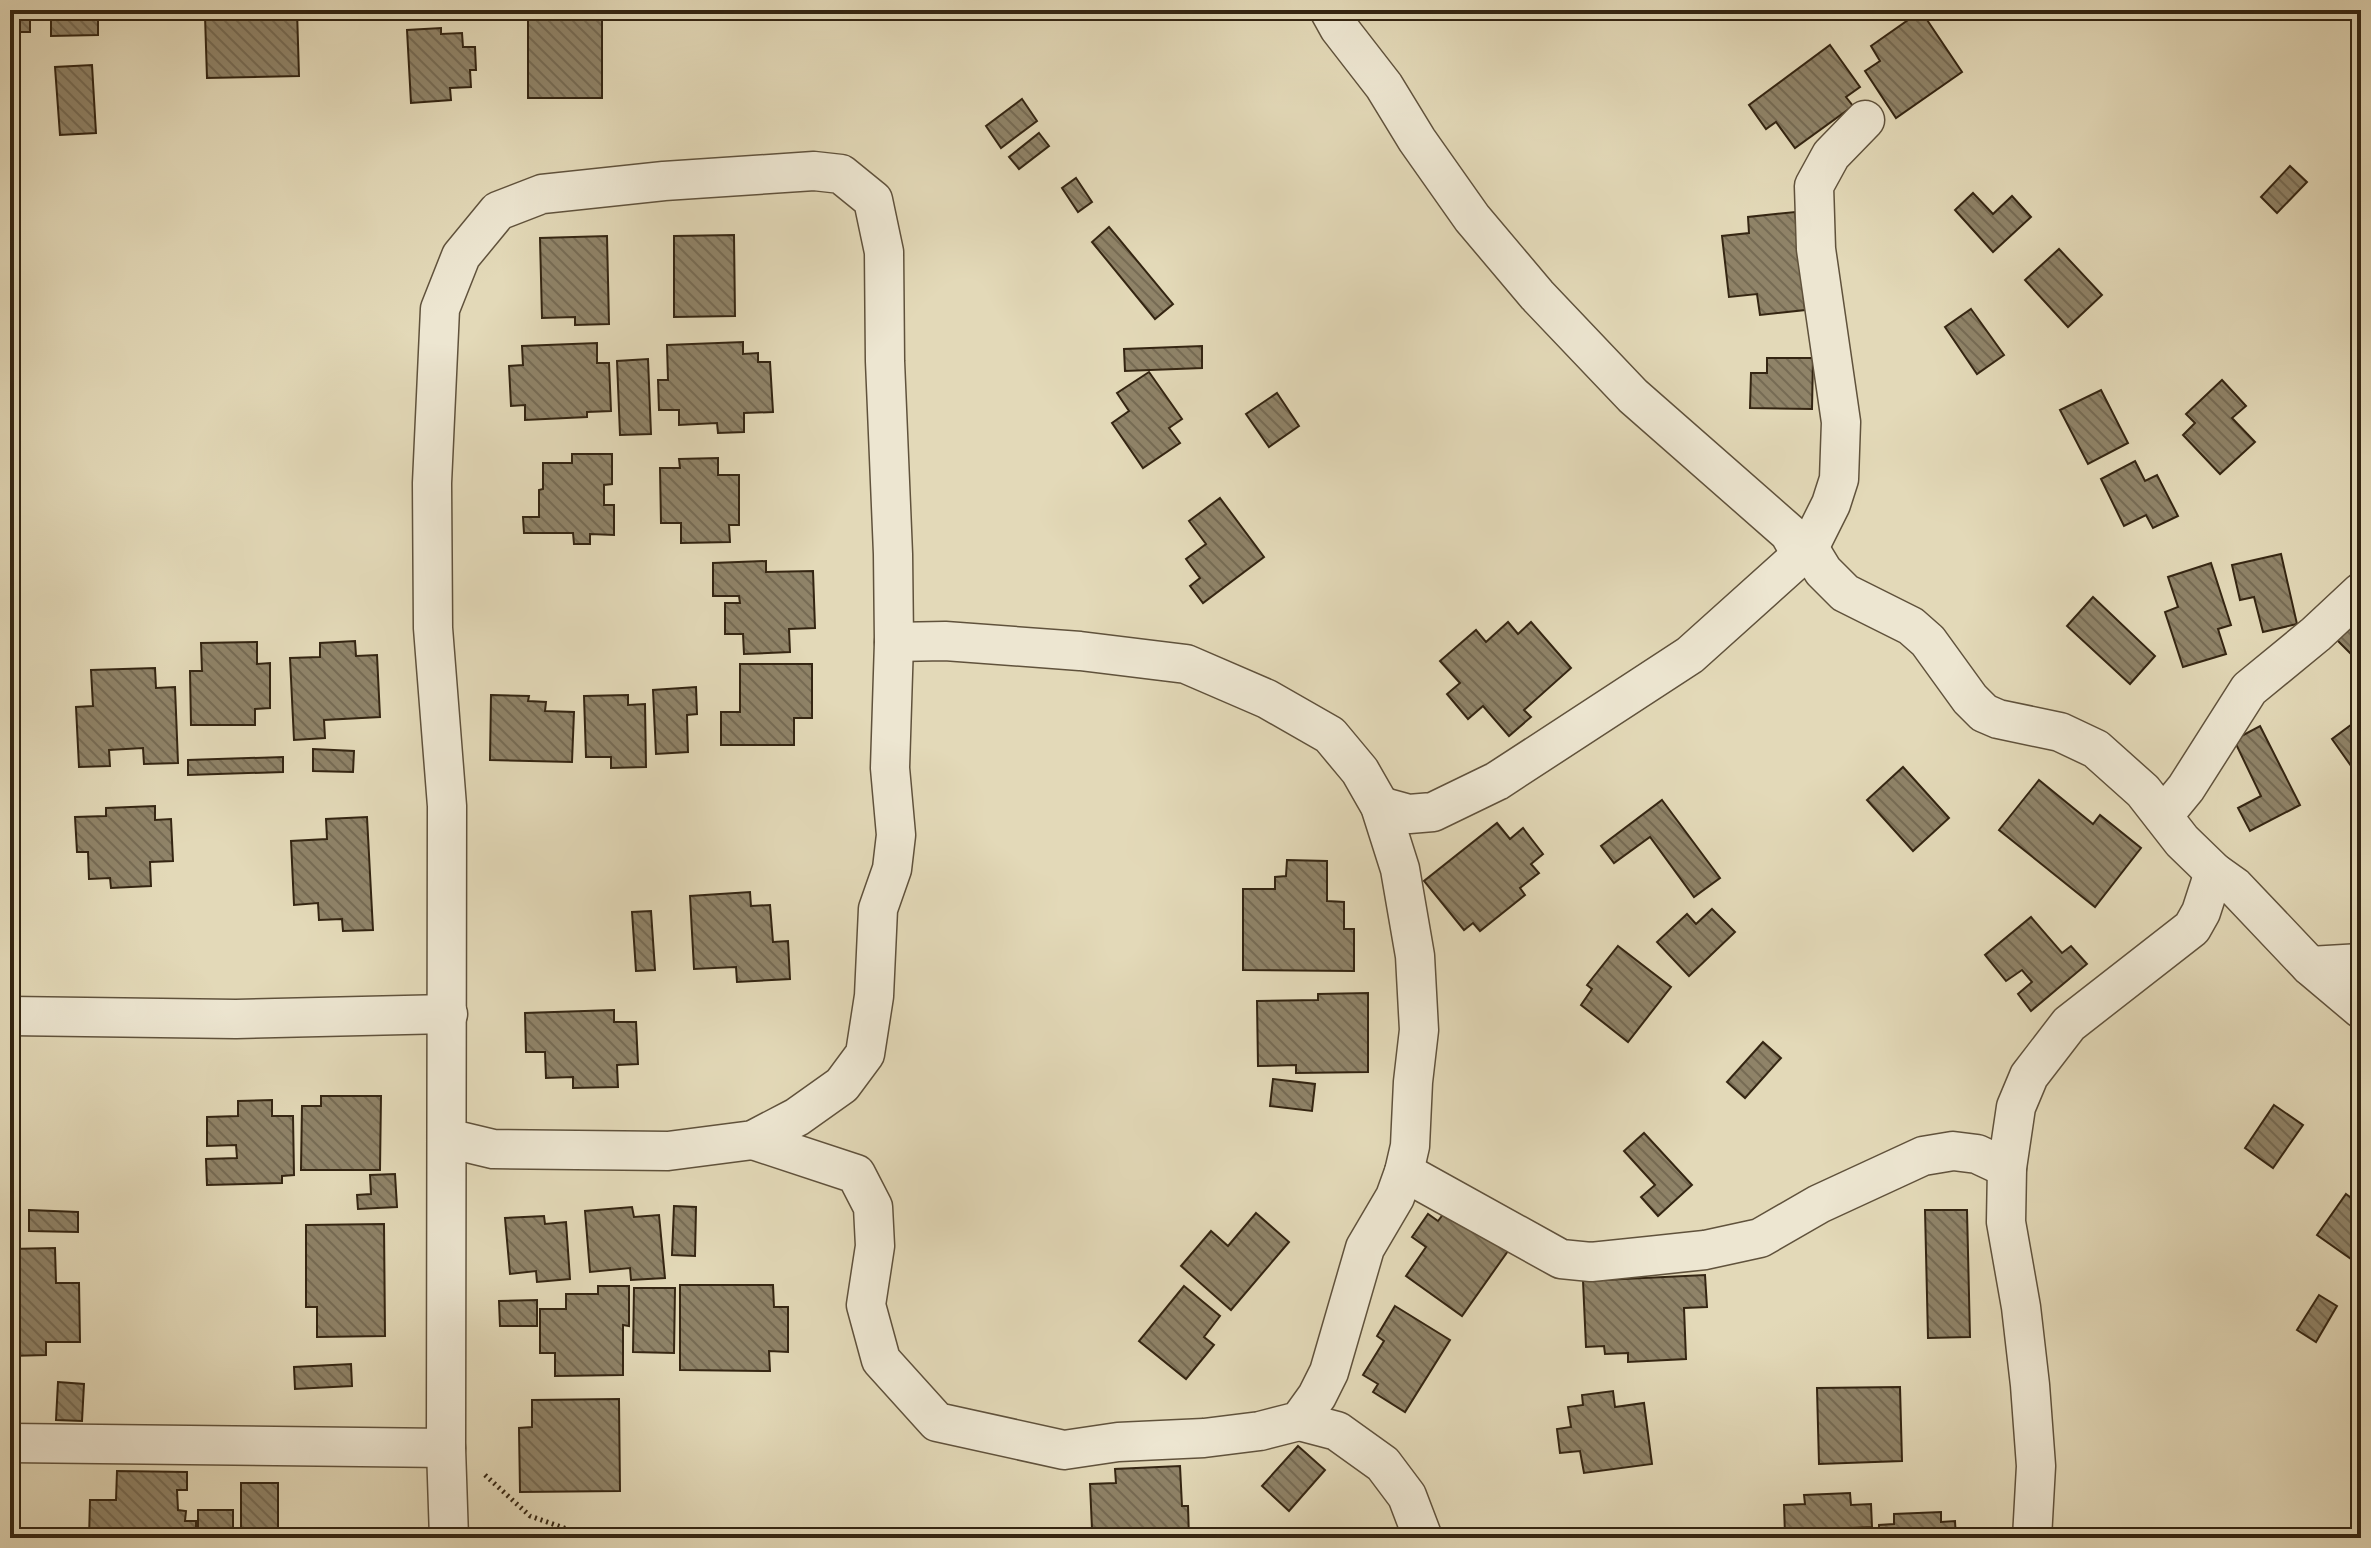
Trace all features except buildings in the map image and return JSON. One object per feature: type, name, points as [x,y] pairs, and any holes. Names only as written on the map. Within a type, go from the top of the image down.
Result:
[{"type":"street","points":[[1329,10],[1472,218],[1537,295],[1633,396],[1789,533],[1845,593],[1911,626],[1928,641],[1970,699],[1984,713],[1998,719],[2060,732],[2096,749],[2143,791],[2182,841],[2214,872],[2235,887],[2310,966],[2361,1009]]},
{"type":"street","points":[[1380,806],[1409,814],[1433,812],[1497,781],[1690,655],[1805,551],[1831,504],[1839,479],[1841,422],[1816,249],[1814,186],[1831,155],[1865,120]]},
{"type":"street","points":[[447,1138],[493,1149],[653,1151],[753,1140],[797,1117],[842,1085],[865,1054],[874,996],[878,909],[892,869],[896,835],[890,768],[894,642],[884,252],[873,200],[841,174],[814,171],[664,181],[542,194],[498,211],[461,256],[440,309],[432,483],[433,628],[447,806],[446,1448],[449,1538]]},
{"type":"street","points":[[2163,816],[2186,788],[2249,689],[2361,592]]},
{"type":"street","points":[[894,642],[945,641],[1080,651],[1186,664],[1267,699],[1330,735],[1360,771],[1380,806],[1400,869],[1416,970],[1419,1030],[1410,1146],[1395,1197],[1365,1248],[1329,1372],[1299,1421]]},
{"type":"street","points":[[2032,1538],[2036,1466],[2021,1307],[2006,1222],[2007,1168],[2016,1107],[2029,1076],[2069,1024],[2192,928],[2201,912],[2214,872]]},
{"type":"street","points":[[2310,966],[2361,963]]},
{"type":"street","points":[[10,1016],[236,1019],[448,1014]]},
{"type":"street","points":[[753,1140],[856,1174],[873,1207],[875,1246],[866,1305],[881,1360],[937,1422],[1064,1450],[1118,1442],[1246,1433],[1299,1421],[1337,1431],[1383,1464],[1407,1496],[1423,1538]]},
{"type":"street","points":[[1404,1172],[1561,1259],[1591,1262],[1705,1250],[1760,1238],[1819,1204],[1923,1156],[1953,1151],[1977,1154],[2007,1168]]},
{"type":"street","points":[[10,1443],[446,1448]]},
{"type":"path","points":[[446,1448],[474,1465],[530,1516],[593,1538]]}]
